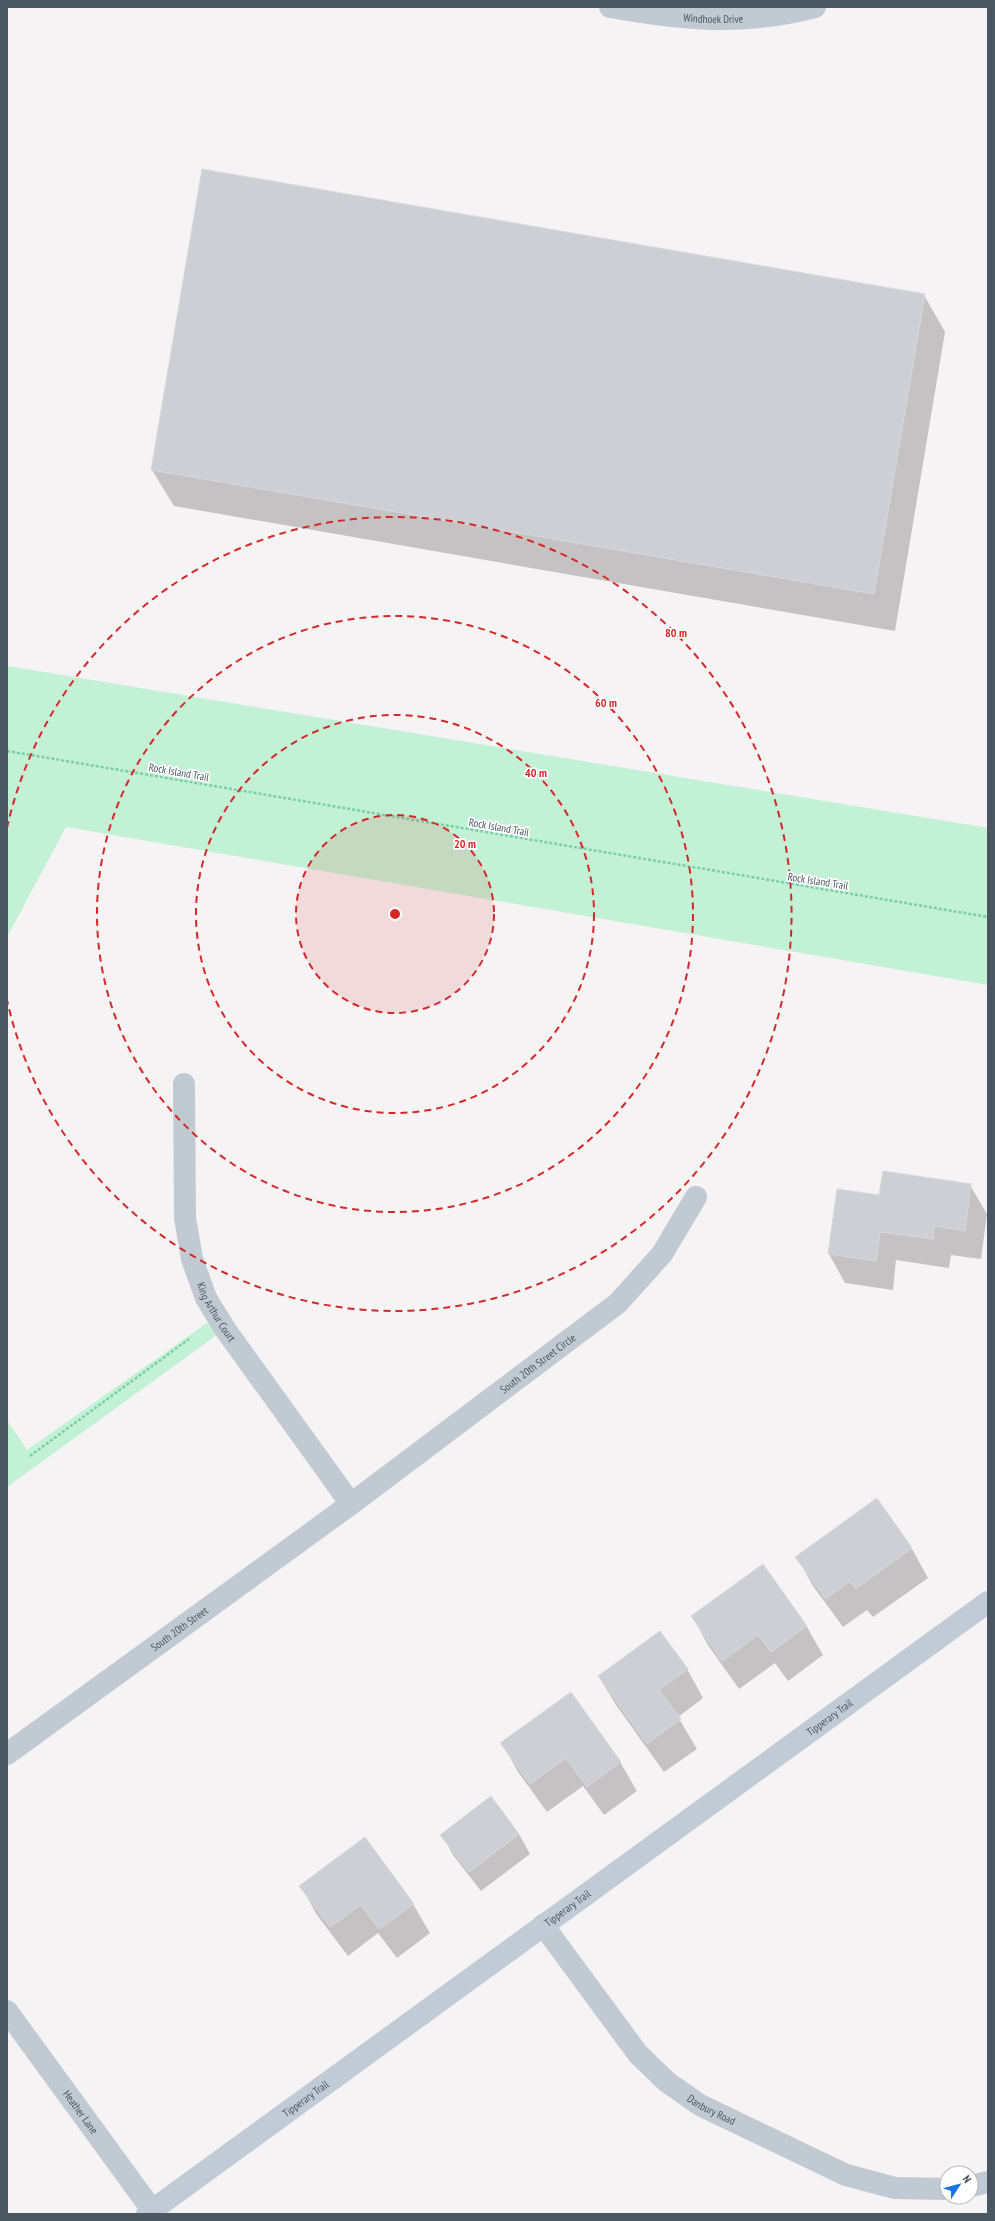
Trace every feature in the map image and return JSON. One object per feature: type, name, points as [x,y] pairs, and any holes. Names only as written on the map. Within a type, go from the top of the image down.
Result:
[{"type":"street","name":"Windhoek Drive","points":[[610,7],[673,18],[724,20],[786,15],[815,7]]},
{"type":"street","name":"King Arthur Court","points":[[184,1084],[184,1218],[192,1259],[206,1298],[225,1329],[351,1504]]},
{"type":"street","name":"South 20th Street Circle","points":[[351,1504],[618,1303],[662,1254],[696,1197]]},
{"type":"street","name":"South 20th Street","points":[[7,1754],[351,1504]]},
{"type":"street","name":"Tipperary Trail","points":[[151,2213],[988,1602]]},
{"type":"street","name":"Danbury Road","points":[[544,1925],[638,2054],[667,2082],[700,2105],[846,2175],[895,2188],[939,2189]]},
{"type":"street","name":"Heather Lane","points":[[7,2011],[151,2213]]},
{"type":"path","name":"Rock Island Trail","points":[[7,751],[988,917]]},
{"type":"path","points":[[30,1456],[190,1340]]},
{"type":"green space","points":[[7,666],[988,828],[988,985],[66,827],[7,937]]},
{"type":"green space","points":[[217,1316],[225,1329],[7,1487],[7,1420],[27,1450]]},
{"type":"building","points":[[202,169],[925,294],[874,594],[151,470]]},
{"type":"building","points":[[883,1171],[971,1184],[965,1231],[934,1226],[933,1239],[880,1232],[876,1261],[828,1254],[837,1189],[879,1195]]},
{"type":"building","points":[[877,1498],[912,1548],[856,1589],[850,1581],[826,1599],[795,1557]]},
{"type":"building","points":[[763,1564],[807,1626],[771,1652],[758,1635],[722,1661],[691,1616]]},
{"type":"building","points":[[660,1631],[688,1669],[659,1690],[681,1719],[647,1744],[598,1676]]},
{"type":"building","points":[[571,1692],[621,1762],[587,1787],[566,1758],[530,1784],[500,1743]]},
{"type":"building","points":[[491,1796],[519,1834],[469,1872],[440,1835]]},
{"type":"building","points":[[365,1837],[414,1904],[379,1929],[361,1905],[330,1927],[299,1886]]}]
